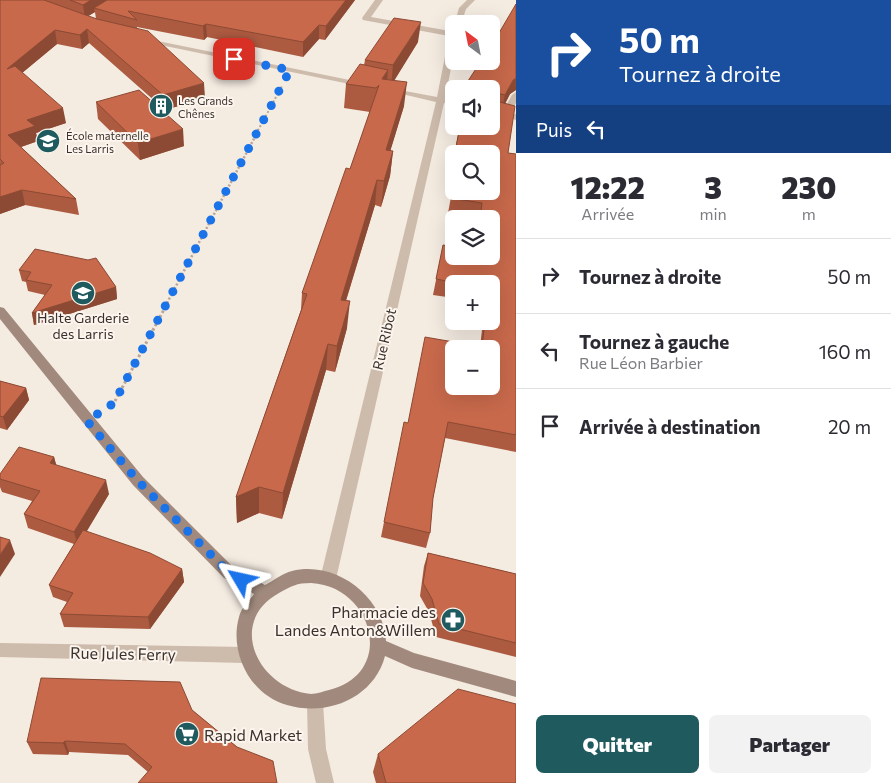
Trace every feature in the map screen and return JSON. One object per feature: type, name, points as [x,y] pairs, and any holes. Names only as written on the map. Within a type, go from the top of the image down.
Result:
[{"type":"street","points":[[379,0],[366,18],[445,31]]},
{"type":"street","points":[[461,15],[471,0]]},
{"type":"street","points":[[140,38],[445,101]]},
{"type":"street","name":"Rue Ribot","points":[[445,97],[443,88],[446,70]]},
{"type":"street","points":[[506,115],[516,95]]},
{"type":"street","name":"Rue Ribot","points":[[328,579],[445,105]]},
{"type":"street","points":[[500,114],[516,117]]},
{"type":"street","points":[[0,311],[87,421],[138,481],[229,573],[265,592]]},
{"type":"street","points":[[311,576],[328,579],[344,586],[359,597],[370,611],[377,627],[380,646],[375,662],[366,678],[351,690],[315,704],[277,692],[262,682],[251,668],[242,636],[245,619],[252,604],[278,583],[294,577],[311,576]]},
{"type":"street","points":[[380,646],[412,660],[516,689]]},
{"type":"street","name":"Rue Jules Ferry","points":[[0,650],[246,654]]},
{"type":"street","points":[[315,704],[317,749],[325,783]]},
{"type":"path","points":[[87,421],[114,403],[290,70]]},
{"type":"building","points":[[0,0],[44,0],[97,19],[148,31],[204,83],[163,95],[87,29],[80,35],[55,30],[7,69],[15,66],[63,108],[27,120],[35,126],[8,135],[76,199],[22,190],[0,197],[0,165],[4,163],[0,159]]},
{"type":"building","points":[[70,0],[91,0],[83,5]]},
{"type":"building","points":[[107,0],[346,0],[326,26],[319,25],[303,42],[206,24],[203,26],[128,11],[137,20],[94,8]]},
{"type":"building","points":[[516,4],[516,78],[505,95],[500,94],[500,80],[469,80],[475,70],[500,70],[500,31]]},
{"type":"building","points":[[394,18],[421,22],[393,65],[365,60]]},
{"type":"building","points":[[360,64],[388,70],[382,79],[407,82],[386,150],[393,151],[384,181],[377,180],[341,300],[350,301],[337,346],[328,344],[283,493],[259,487],[236,497],[307,294],[302,293],[346,168],[350,169],[379,85],[376,88],[346,84]]},
{"type":"building","points":[[139,90],[183,129],[138,143],[96,102]]},
{"type":"building","points":[[500,102],[515,106],[508,153],[516,154],[516,435],[448,422],[433,498],[430,533],[384,522],[404,422],[408,423],[425,337],[445,341],[445,395],[500,395],[500,340],[483,340],[484,330],[500,330],[500,275],[445,275],[445,281],[436,279],[443,245],[445,245],[445,265],[500,265],[500,210],[481,210],[482,203],[463,200],[500,200],[500,145],[456,145],[458,135],[500,135]]},
{"type":"building","points":[[35,249],[88,260],[96,258],[116,287],[32,313],[52,285],[26,280],[31,272],[19,270]]},
{"type":"building","points":[[0,381],[26,388],[3,417],[0,416]]},
{"type":"building","points":[[19,447],[54,457],[50,463],[106,480],[74,532],[24,514],[40,491],[0,479],[0,474]]},
{"type":"building","points":[[83,530],[150,553],[182,569],[148,617],[60,614],[73,593],[49,585]]},
{"type":"building","points":[[0,537],[10,540],[0,555]]},
{"type":"building","points":[[428,553],[516,574],[516,643],[439,624],[432,599],[423,583]]},
{"type":"building","points":[[41,678],[180,682],[192,710],[237,747],[273,761],[277,783],[138,783],[152,767],[125,744],[65,741],[63,743],[27,742]]},
{"type":"building","points":[[458,689],[516,704],[516,783],[386,783],[378,754]]},
{"type":"place","name":"Les Grands Chênes","points":[[161,106]]},
{"type":"place","name":"École maternelle Les Larris","points":[[48,141]]},
{"type":"place","name":"Halte Garderie des Larris","points":[[83,293]]},
{"type":"place","name":"Pharmacie des Landes Anton&Willem","points":[[453,620]]},
{"type":"place","name":"Rapid Market","points":[[187,734]]},
{"type":"route","points":[[234,59],[290,70],[114,403],[87,421],[138,481],[229,573],[241,580]]}]
